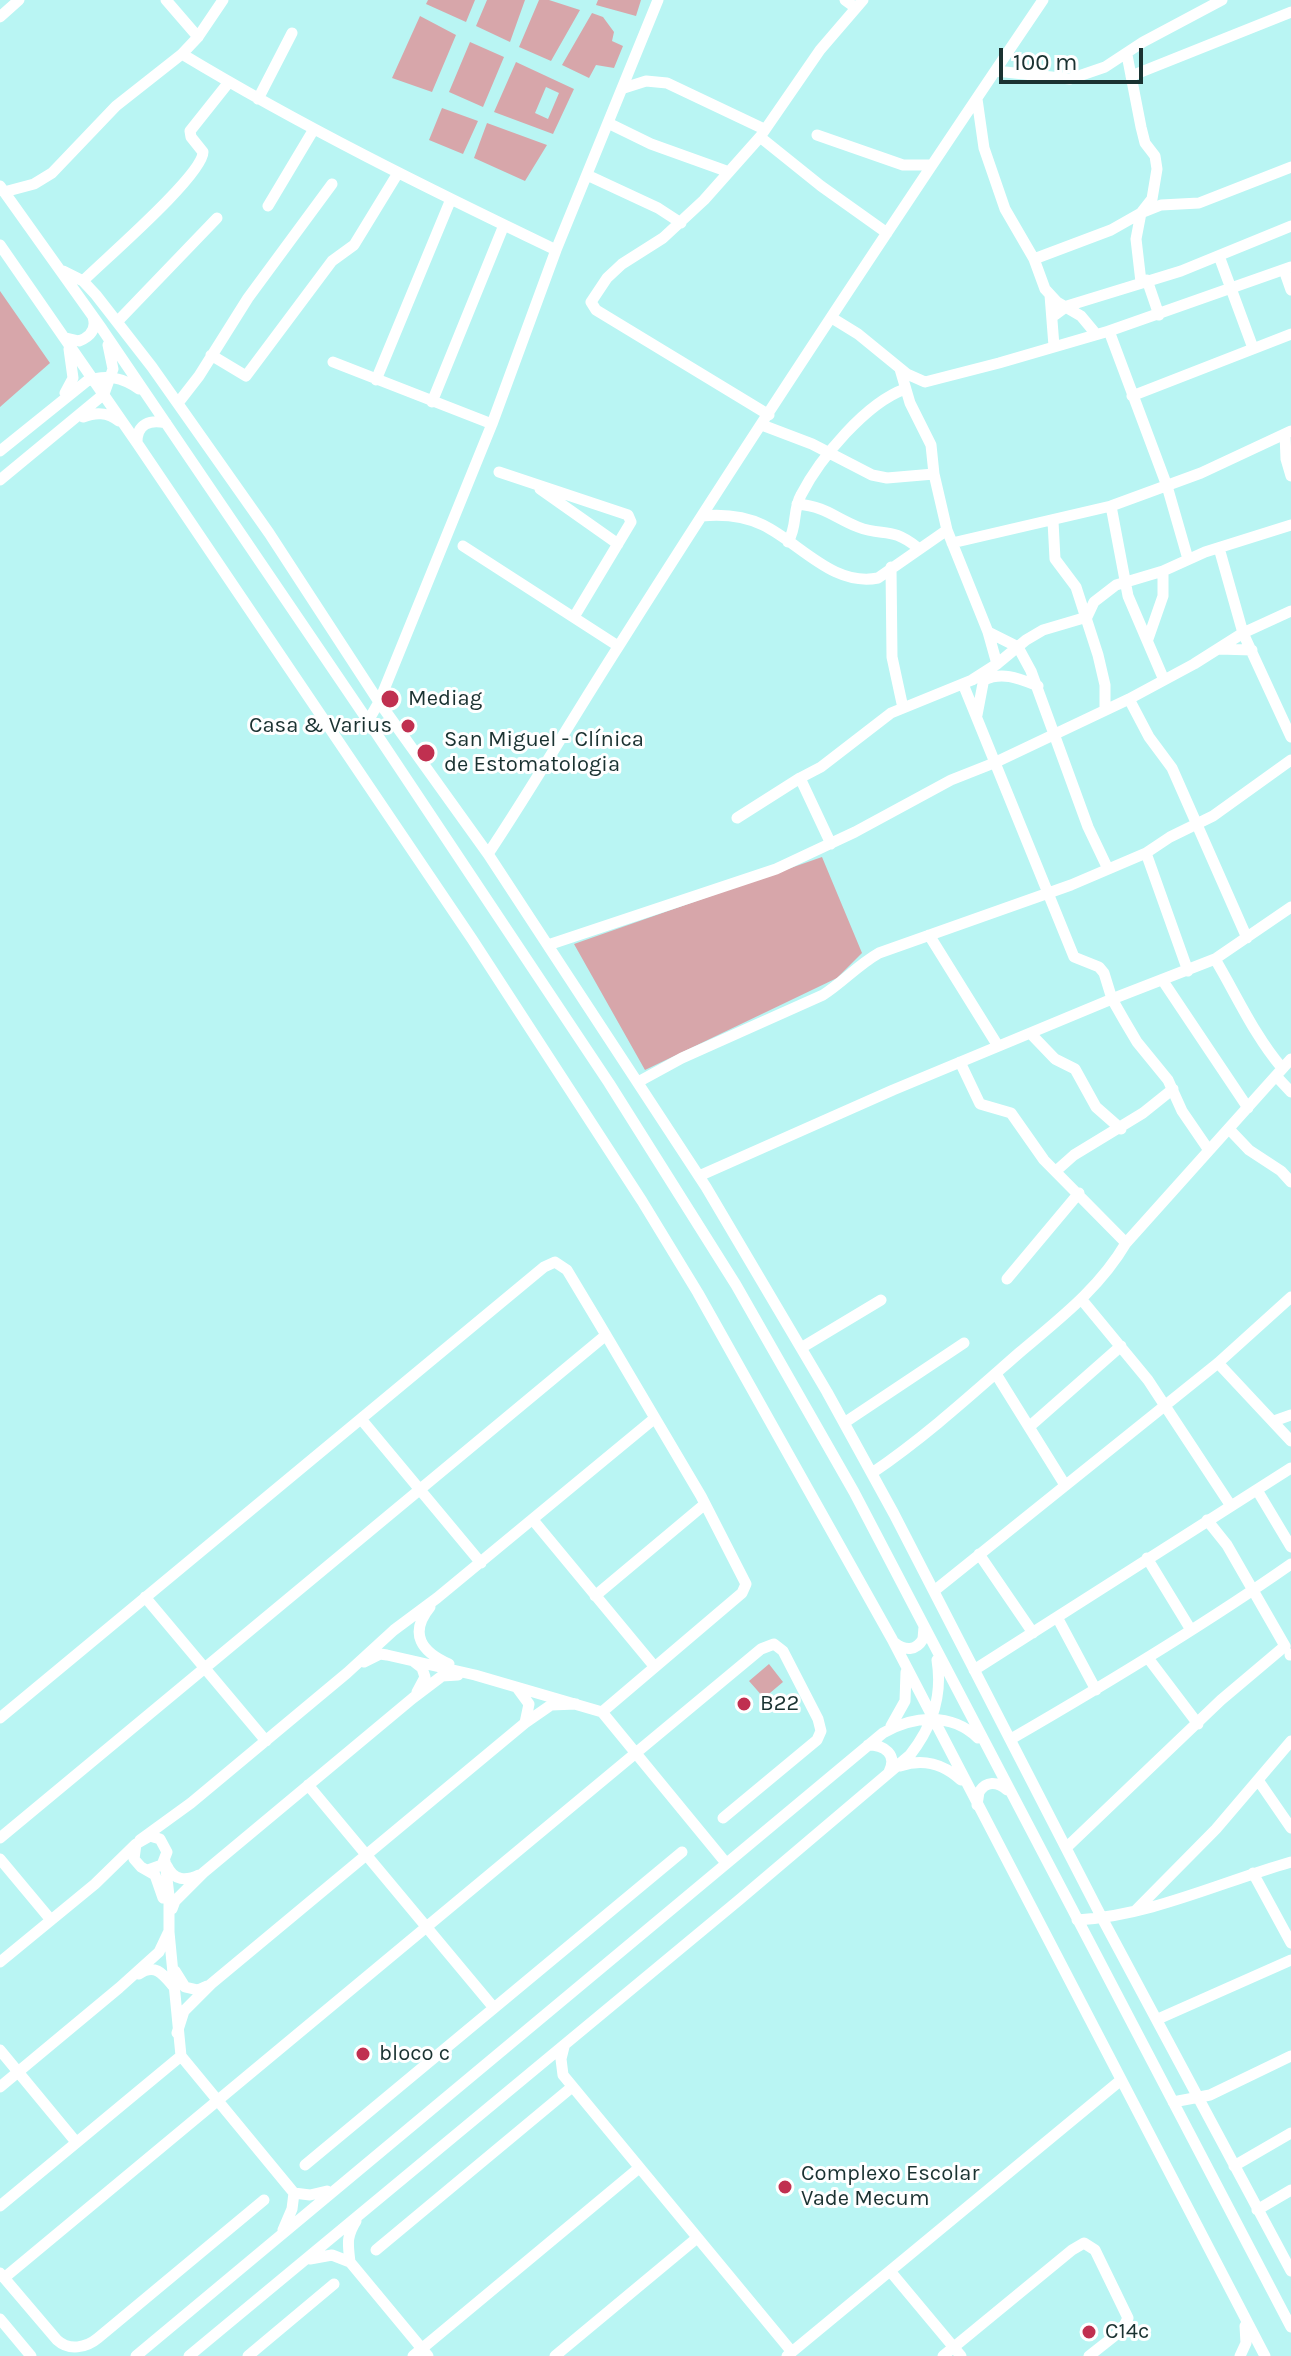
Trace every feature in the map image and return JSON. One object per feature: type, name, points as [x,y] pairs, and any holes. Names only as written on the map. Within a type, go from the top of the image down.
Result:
[{"type":"street","points":[[0,17],[19,0]]},
{"type":"street","points":[[166,0],[198,37]]},
{"type":"street","points":[[223,0],[198,37],[182,54],[116,106],[44,180],[2,189],[102,329],[368,721],[686,1203],[799,1393],[923,1623],[1291,2327]]},
{"type":"street","points":[[368,721],[379,702],[492,424],[556,250],[658,0]]},
{"type":"street","points":[[845,0],[859,4],[820,50],[762,133],[681,223],[607,278],[591,305],[765,420],[872,475],[887,478],[934,474]]},
{"type":"street","points":[[488,854],[536,784],[618,646],[702,516],[1043,0]]},
{"type":"street","points":[[996,71],[1070,79],[1105,67],[1216,1]]},
{"type":"street","points":[[1131,76],[1291,12]]},
{"type":"street","points":[[258,99],[292,33]]},
{"type":"street","points":[[182,54],[314,129],[556,250]]},
{"type":"street","points":[[1127,55],[1143,135],[1155,156],[1157,169],[1152,199],[1141,213],[1136,254],[1159,315]]},
{"type":"street","points":[[624,88],[646,81],[667,83],[762,133],[821,186],[887,233]]},
{"type":"street","points":[[83,281],[177,190],[203,160],[203,152],[190,131],[229,82]]},
{"type":"street","points":[[977,99],[979,126],[1005,209],[1034,259],[1050,295],[1054,346]]},
{"type":"street","points":[[608,123],[651,144],[729,172]]},
{"type":"street","points":[[958,125],[979,126]]},
{"type":"street","points":[[268,206],[314,129]]},
{"type":"street","points":[[817,135],[903,165],[932,165]]},
{"type":"street","points":[[1034,259],[1111,230],[1161,205],[1199,203],[1291,167]]},
{"type":"street","points":[[211,355],[246,376],[332,261],[354,245],[398,173]]},
{"type":"street","points":[[587,175],[658,208],[681,223]]},
{"type":"street","points":[[178,403],[248,298],[332,184]]},
{"type":"street","points":[[376,380],[451,199]]},
{"type":"street","points":[[117,322],[217,218]]},
{"type":"street","points":[[432,402],[504,225]]},
{"type":"street","points":[[1052,317],[1067,306],[1181,271],[1291,226]]},
{"type":"street","points":[[0,245],[129,430],[472,939],[642,1201],[751,1385],[892,1639],[1265,2356]]},
{"type":"street","points":[[1219,256],[1253,348]]},
{"type":"street","points":[[832,318],[858,334],[899,368],[925,382],[1159,315],[1288,268],[1291,290]]},
{"type":"street","points":[[59,269],[83,281],[178,403],[269,533],[379,702],[488,854],[699,1176],[872,1473],[1102,1918],[1291,2269],[1267,2281]]},
{"type":"street","points":[[1050,295],[1103,332],[1167,486],[1188,559]]},
{"type":"street","points":[[65,337],[79,341],[90,335],[94,329],[93,316]]},
{"type":"street","points":[[1077,339],[1081,316]]},
{"type":"street","points":[[0,480],[104,394],[111,377],[113,360],[102,329]]},
{"type":"street","points":[[1132,396],[1291,334]]},
{"type":"street","points":[[55,406],[73,378],[65,337]]},
{"type":"street","points":[[333,362],[492,424]]},
{"type":"street","points":[[899,368],[905,389],[931,445],[934,474],[947,530],[988,632],[997,664]]},
{"type":"street","points":[[0,451],[76,388],[93,379],[111,377],[131,384],[149,398]]},
{"type":"street","points":[[788,542],[795,531],[797,504],[830,453],[881,402],[905,389]]},
{"type":"street","points":[[68,424],[97,413],[114,417],[129,430]]},
{"type":"street","points":[[137,443],[138,433],[144,424],[156,421],[166,423]]},
{"type":"street","points":[[952,543],[1111,506],[1167,486],[1288,433],[1286,459],[1291,476]]},
{"type":"street","points":[[499,472],[628,515],[631,522],[574,617]]},
{"type":"street","points":[[530,482],[618,544]]},
{"type":"street","points":[[797,504],[833,513],[860,528],[901,535],[918,548]]},
{"type":"street","points":[[1111,506],[1128,596],[1164,680]]},
{"type":"street","points":[[702,516],[721,514],[745,519],[774,531],[816,561],[853,577],[869,580],[878,578],[947,530]]},
{"type":"street","points":[[1053,521],[1055,559],[1076,587],[1087,617],[1105,685],[1105,710]]},
{"type":"street","points":[[977,716],[985,676],[1043,630],[1087,617],[1094,602],[1125,582],[1291,525]]},
{"type":"street","points":[[463,546],[618,646]]},
{"type":"street","points":[[1219,548],[1243,633],[1291,737]]},
{"type":"street","points":[[891,567],[892,657],[903,708]]},
{"type":"street","points":[[1148,639],[1163,596],[1163,571]]},
{"type":"street","points":[[548,945],[776,869],[831,844],[951,780],[1129,699],[1243,633],[1289,616]]},
{"type":"street","points":[[988,632],[1018,647],[1038,686],[1088,827],[1108,869]]},
{"type":"street","points":[[1218,649],[1252,650]]},
{"type":"street","points":[[737,818],[821,767],[884,718],[903,708],[985,676],[1017,677],[1038,686]]},
{"type":"street","points":[[963,684],[1074,957],[1099,967],[1104,973],[1112,999],[1137,1042],[1173,1089],[1182,1111],[1208,1149]]},
{"type":"street","points":[[1129,699],[1149,737],[1172,768],[1247,938]]},
{"type":"street","points":[[1040,741],[1049,715]]},
{"type":"street","points":[[638,1082],[682,1058],[823,995],[879,953],[1146,853],[1227,807],[1291,760]]},
{"type":"street","points":[[800,778],[831,844]]},
{"type":"street","points":[[1146,853],[1188,971]]},
{"type":"street","points":[[699,1176],[998,1046],[1215,959],[1291,907]]},
{"type":"street","points":[[929,935],[998,1046]]},
{"type":"street","points":[[1215,959],[1250,1024],[1283,1068],[1291,1092]]},
{"type":"street","points":[[1163,981],[1248,1108]]},
{"type":"street","points":[[1031,1034],[1055,1059],[1075,1069],[1096,1107],[1121,1129]]},
{"type":"street","points":[[960,1062],[980,1104],[1011,1113],[1037,1152],[1126,1243]]},
{"type":"street","points":[[872,1473],[932,1430],[1082,1300],[1126,1243],[1283,1068]]},
{"type":"street","points":[[1056,1171],[1083,1149],[1121,1129],[1173,1089]]},
{"type":"street","points":[[1230,1130],[1249,1150],[1281,1171],[1291,1182]]},
{"type":"street","points":[[1007,1279],[1079,1193]]},
{"type":"street","points":[[0,1718],[551,1263],[561,1263],[567,1270],[705,1504],[745,1579],[745,1589],[602,1712]]},
{"type":"street","points":[[934,1591],[1218,1363],[1291,1297]]},
{"type":"street","points":[[801,1348],[881,1300]]},
{"type":"street","points":[[1082,1300],[1121,1346],[1164,1405],[1231,1506]]},
{"type":"street","points":[[0,1838],[606,1335]]},
{"type":"street","points":[[844,1423],[964,1343]]},
{"type":"street","points":[[1029,1427],[1121,1346]]},
{"type":"street","points":[[1218,1363],[1290,1439]]},
{"type":"street","points":[[996,1374],[1065,1485]]},
{"type":"street","points":[[1274,1421],[1291,1415]]},
{"type":"street","points":[[95,1884],[117,1859],[191,1803],[394,1630],[481,1563],[655,1418]]},
{"type":"street","points":[[361,1419],[481,1563]]},
{"type":"street","points":[[974,1670],[1291,1468]]},
{"type":"street","points":[[1257,1490],[1291,1547]]},
{"type":"street","points":[[595,1596],[705,1504]]},
{"type":"street","points":[[533,1520],[654,1666]]},
{"type":"street","points":[[1067,1847],[1221,1700],[1289,1652],[1227,1545],[1207,1520]]},
{"type":"street","points":[[979,1554],[1033,1633]]},
{"type":"street","points":[[1147,1558],[1191,1630]]},
{"type":"street","points":[[1011,1739],[1148,1658],[1253,1592],[1291,1564]]},
{"type":"street","points":[[145,1597],[266,1741]]},
{"type":"street","points":[[437,1598],[422,1619],[422,1646],[432,1656],[475,1675]]},
{"type":"street","points":[[1057,1617],[1096,1690]]},
{"type":"street","points":[[892,1639],[905,1649],[916,1647],[923,1639],[923,1623]]},
{"type":"street","points":[[189,2356],[916,1748],[932,1718],[939,1691],[936,1655],[923,1623]]},
{"type":"street","points":[[394,1630],[412,1627],[420,1633]]},
{"type":"street","points":[[394,1630],[389,1648],[396,1657]]},
{"type":"street","points":[[264,2200],[84,2347],[61,2345],[2,2275],[765,1646],[774,1644],[781,1648],[818,1719],[822,1728],[820,1735],[723,1818]]},
{"type":"street","points":[[408,1659],[417,1655],[422,1646]]},
{"type":"street","points":[[347,1673],[380,1654],[475,1675],[602,1712],[726,1863]]},
{"type":"street","points":[[1148,1658],[1198,1724]]},
{"type":"street","points":[[408,1659],[422,1668],[425,1677],[413,1698]]},
{"type":"street","points":[[136,2356],[883,1733],[896,1720],[905,1701],[907,1680],[902,1660]]},
{"type":"street","points":[[0,2087],[159,1952],[175,1901],[203,1873],[442,1676],[475,1675]]},
{"type":"street","points":[[514,1686],[525,1695],[529,1704],[525,1723]]},
{"type":"street","points":[[177,2033],[184,2011],[211,1984],[525,1723],[551,1705],[576,1704]]},
{"type":"street","points":[[883,1733],[905,1722],[932,1718],[960,1725],[984,1743]]},
{"type":"street","points":[[1136,1910],[1216,1829],[1291,1741]]},
{"type":"street","points":[[868,1745],[880,1746],[889,1752],[893,1762],[889,1772]]},
{"type":"street","points":[[889,1772],[906,1764],[926,1762],[952,1772],[966,1785]]},
{"type":"street","points":[[1258,1780],[1291,1828]]},
{"type":"street","points":[[308,1785],[494,2008]]},
{"type":"street","points":[[979,1809],[977,1797],[986,1785],[1002,1785],[1010,1793]]},
{"type":"street","points":[[191,1803],[168,1827],[165,1861],[168,1929],[181,2056],[294,2193],[317,2195],[337,2186]]},
{"type":"street","points":[[138,1842],[155,1837],[166,1848]]},
{"type":"street","points":[[138,1842],[133,1854],[160,1885],[168,1929]]},
{"type":"street","points":[[305,2165],[682,1852]]},
{"type":"street","points":[[0,1859],[51,1920]]},
{"type":"street","points":[[165,1861],[170,1873],[179,1879],[188,1880],[203,1873]]},
{"type":"street","points":[[0,1962],[95,1884],[127,1863],[158,1868],[165,1861]]},
{"type":"street","points":[[1077,1920],[1157,1906],[1291,1862]]},
{"type":"street","points":[[1253,1873],[1291,1943]]},
{"type":"street","points":[[1158,2019],[1291,1960]]},
{"type":"street","points":[[171,1963],[185,1987],[198,1990],[211,1984]]},
{"type":"street","points":[[119,1988],[151,1969],[158,1970],[173,1986]]},
{"type":"street","points":[[567,2043],[561,2059],[563,2075],[790,2354],[1121,2080]]},
{"type":"street","points":[[0,2050],[76,2142]]},
{"type":"street","points":[[0,2206],[181,2056]]},
{"type":"street","points":[[1173,2102],[1197,2098],[1245,2080],[1291,2056]]},
{"type":"street","points":[[529,2074],[546,2070],[563,2075]]},
{"type":"street","points":[[376,2250],[572,2087]]},
{"type":"street","points":[[1234,2166],[1291,2133]]},
{"type":"street","points":[[360,2213],[346,2243],[350,2262],[421,2354],[639,2168]]},
{"type":"street","points":[[1257,2210],[1291,2190]]},
{"type":"street","points":[[280,2236],[289,2219],[294,2193]]},
{"type":"street","points":[[555,2356],[697,2238]]},
{"type":"street","points":[[943,2356],[958,2352],[1072,2250],[1084,2243],[1095,2250],[1128,2318],[1122,2330],[1089,2356]]},
{"type":"street","points":[[302,2262],[332,2255],[350,2262]]},
{"type":"street","points":[[890,2271],[958,2352]]},
{"type":"street","points":[[248,2356],[334,2284]]},
{"type":"street","points":[[1240,2356],[1246,2343],[1244,2317]]},
{"type":"street","points":[[0,2319],[31,2356]]},
{"type":"shaded area","points":[[428,0],[475,0],[466,22],[426,4]]},
{"type":"shaded area","points":[[487,0],[525,0],[510,42],[476,26]]},
{"type":"shaded area","points":[[539,0],[580,10],[551,61],[519,47]]},
{"type":"shaded area","points":[[598,0],[641,0],[636,16],[596,5]]},
{"type":"shaded area","points":[[592,13],[603,17],[614,32],[612,41],[623,46],[614,68],[596,65],[589,78],[562,65]]},
{"type":"shaded area","points":[[420,16],[456,35],[432,92],[392,78]]},
{"type":"shaded area","points":[[470,42],[504,57],[483,107],[449,92]]},
{"type":"shaded area","points":[[516,62],[574,89],[553,134],[494,112]],"holes":[[[546,87],[559,93],[548,119],[535,113]]]},
{"type":"shaded area","points":[[442,108],[478,121],[463,154],[429,140]]},
{"type":"shaded area","points":[[487,123],[547,145],[525,181],[474,158]]},
{"type":"shaded area","points":[[0,291],[50,363],[0,407]]},
{"type":"shaded area","points":[[822,857],[862,953],[837,978],[645,1070],[574,944]]},
{"type":"shaded area","points":[[769,1664],[783,1682],[764,1698],[749,1681]]},
{"type":"place","name":"Mediag","points":[[390,699]]},
{"type":"place","name":"Casa & Varius","points":[[408,726]]},
{"type":"place","name":"San Miguel - Clínica de Estomatologia","points":[[426,753]]},
{"type":"place","name":"B22","points":[[744,1704]]},
{"type":"place","name":"bloco c","points":[[363,2054]]},
{"type":"place","name":"Complexo Escolar Vade Mecum","points":[[785,2187]]},
{"type":"place","name":"C14c","points":[[1089,2332]]}]
